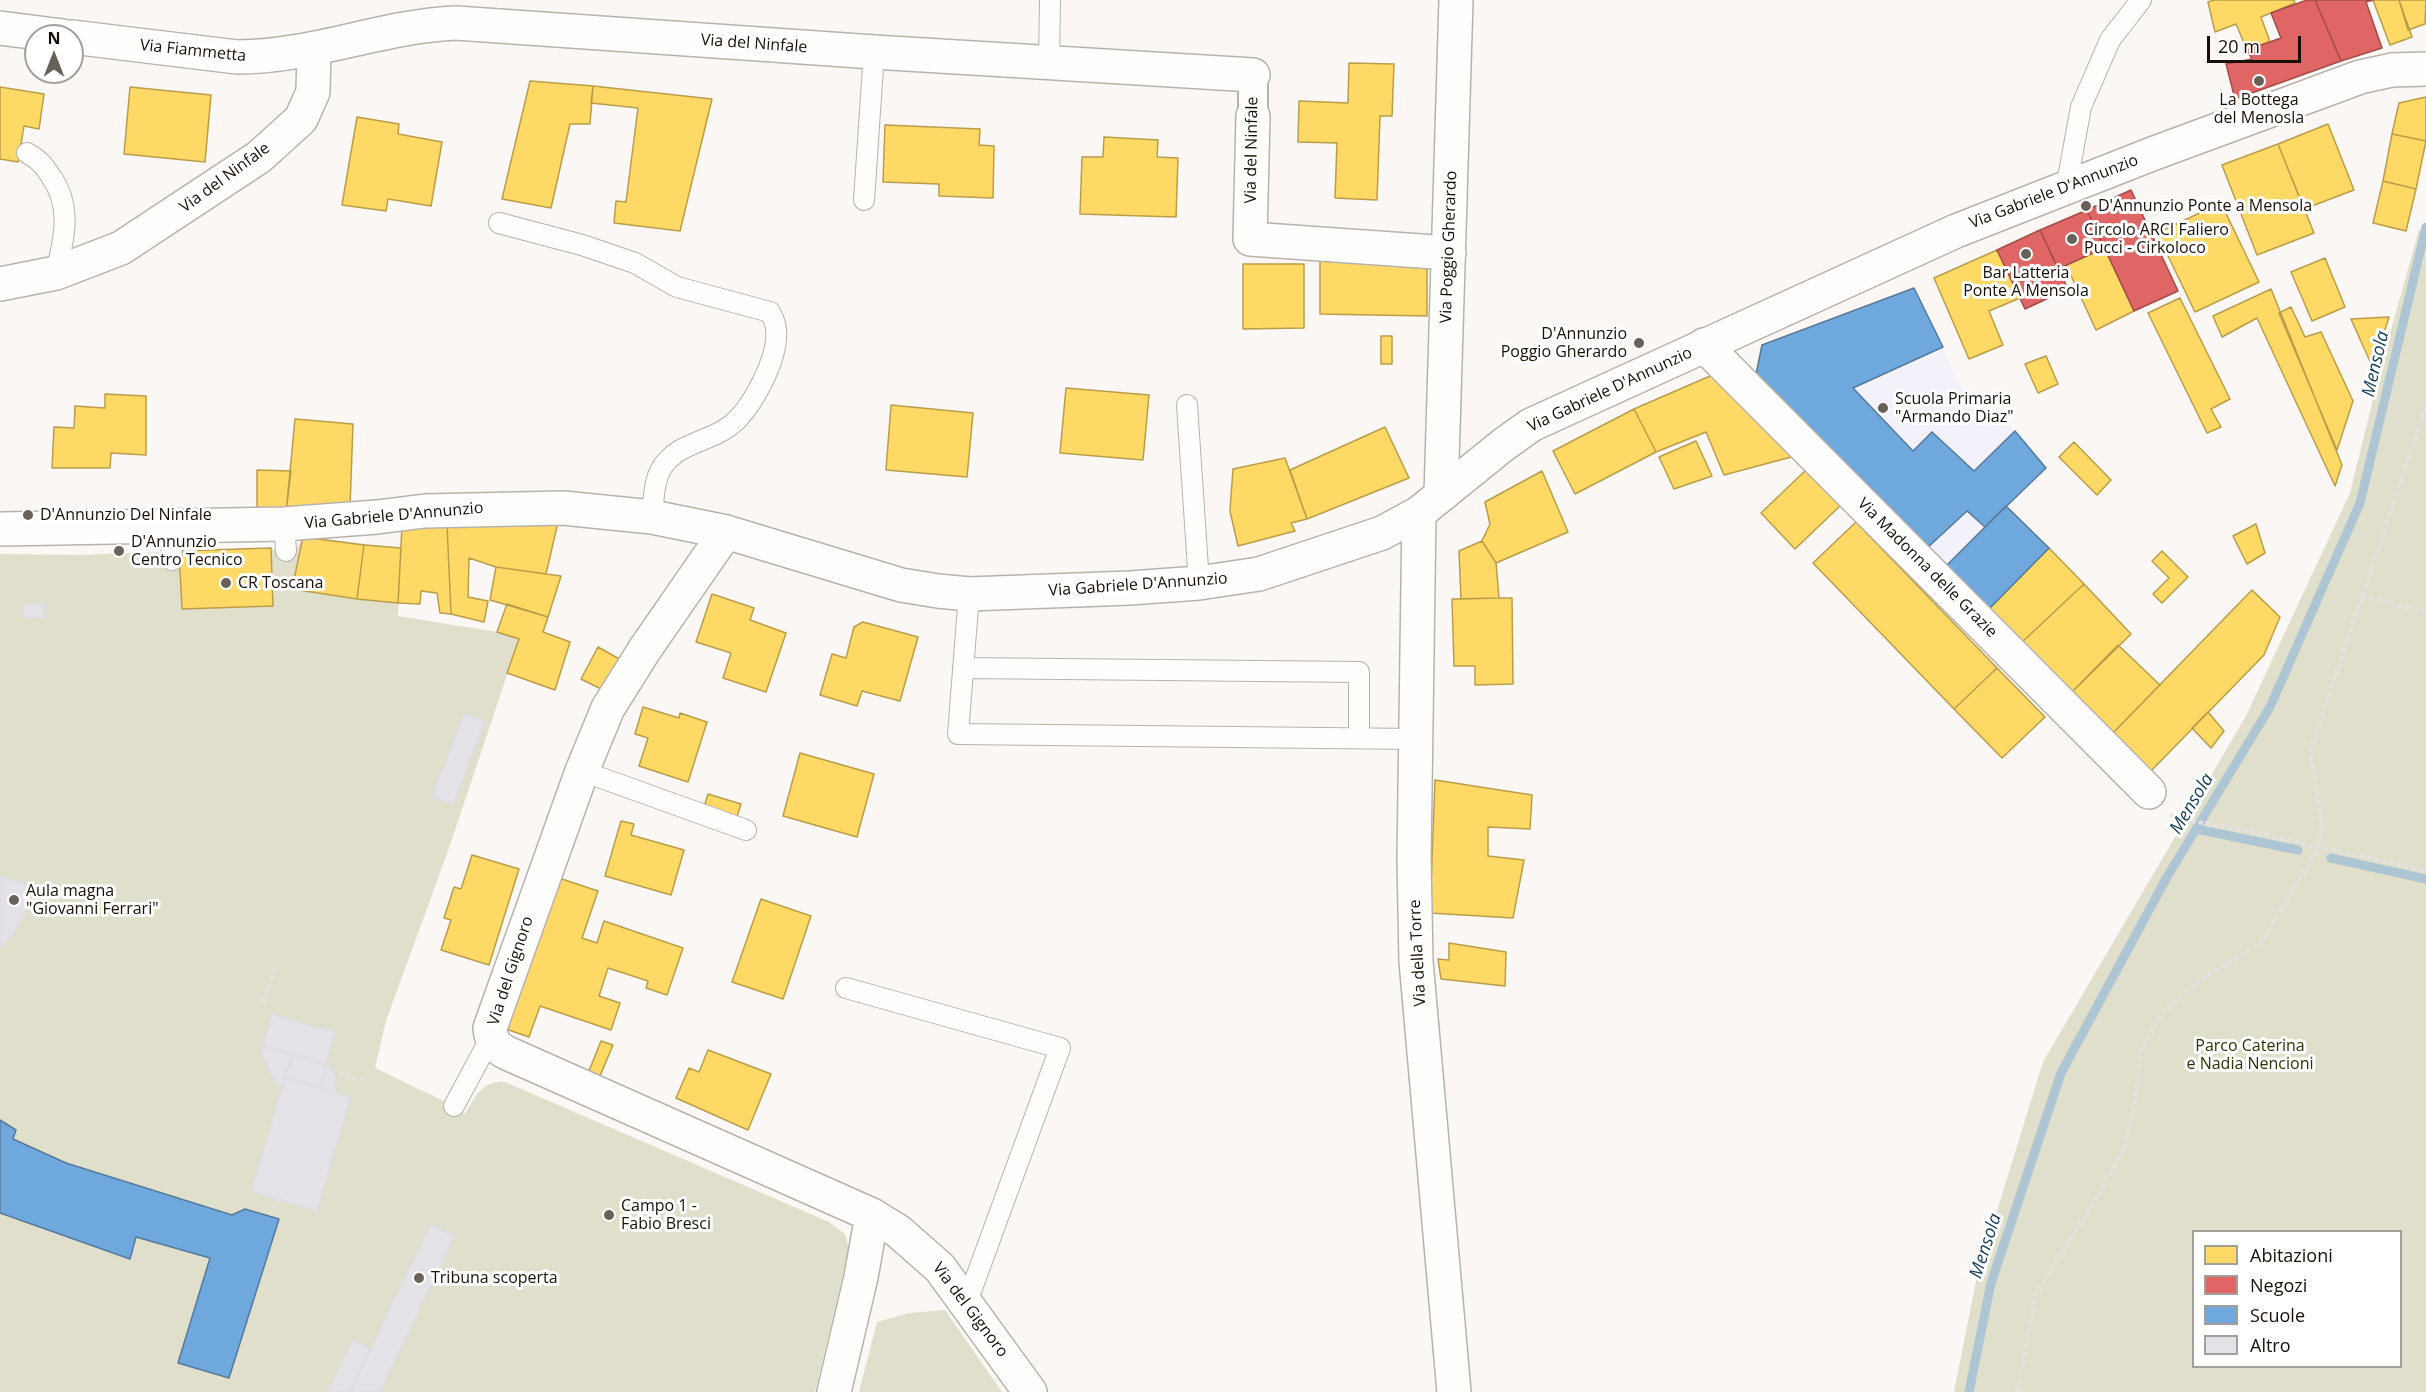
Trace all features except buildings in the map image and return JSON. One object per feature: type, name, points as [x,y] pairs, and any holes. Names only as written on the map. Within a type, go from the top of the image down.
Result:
[{"type":"street","name":"Via Poggio Gherardo","points":[[1430,504],[1449,253],[1456,0]]},
{"type":"street","name":"Via del Ninfale","points":[[0,285],[56,273],[121,248],[259,157],[301,119],[313,93],[314,50],[408,26],[456,23],[1253,75],[1250,239],[1449,253]]},
{"type":"street","points":[[0,28],[24,31]]},
{"type":"street","name":"Via Fiammetta","points":[[84,38],[237,57],[262,57],[314,50]]},
{"type":"street","name":"Via Gabriele D'Annunzio","points":[[0,529],[170,526],[285,537],[377,517],[425,511],[563,508],[652,517],[726,532],[902,585],[969,594],[1199,584],[1259,574],[1341,549],[1382,533],[1430,504],[1531,425],[1956,231],[2152,154],[2360,77],[2424,62]]},
{"type":"street","name":"Via Madonna delle Grazie","points":[[1704,345],[2149,792]]},
{"type":"street","name":"Via della Torre","points":[[1430,504],[1416,739],[1414,859],[1416,961],[1454,1392]]},
{"type":"street","name":"Via del Gignoro","points":[[726,532],[645,649],[608,708],[582,771],[490,1028],[491,1038],[498,1049],[872,1215],[898,1231],[928,1256],[949,1278],[1030,1392]]},
{"type":"street","points":[[834,1392],[861,1277],[872,1215]]},
{"type":"lane","points":[[1049,62],[1050,0]]},
{"type":"lane","points":[[2066,189],[2081,107],[2110,40],[2141,0]]},
{"type":"lane","points":[[864,200],[874,52]]},
{"type":"lane","points":[[27,153],[39,159],[56,182],[64,200],[64,237],[56,273]]},
{"type":"lane","points":[[499,222],[582,245],[635,263],[677,287],[770,312],[777,327],[775,355],[755,396],[728,428],[686,447],[666,461],[656,479],[652,517]]},
{"type":"lane","points":[[1188,405],[1199,584]]},
{"type":"lane","points":[[170,526],[172,560]]},
{"type":"lane","points":[[969,594],[958,734],[1416,739]]},
{"type":"lane","points":[[963,668],[1359,672],[1359,738]]},
{"type":"lane","points":[[582,771],[746,830]]},
{"type":"lane","points":[[846,988],[1060,1048],[967,1302]]},
{"type":"lane","points":[[454,1106],[491,1038]]},
{"type":"path","points":[[2017,1392],[2036,1294],[2099,1194],[2125,1145],[2135,1103],[2141,1050],[2164,1011],[2209,974],[2259,945],[2319,847],[2322,824],[2310,752],[2426,406]]},
{"type":"path","points":[[2362,596],[2426,612]]},
{"type":"path","points":[[2174,818],[2244,830],[2426,871]]},
{"type":"path","points":[[263,1002],[275,969]]},
{"type":"path","points":[[339,1073],[363,1081]]},
{"type":"path","points":[[270,1215],[280,1200]]},
{"type":"shaded area","name":"Scuola Primaria \"Armando Diaz\"","points":[[1914,288],[1960,386],[2015,431],[2046,468],[1942,570],[1754,384],[1762,345]]},
{"type":"green space","name":"Parco Caterina e Nadia Nencioni","points":[[2419,230],[2426,232],[2426,1392],[1954,1392],[1977,1276],[2043,1062],[2246,716],[2350,493],[2385,351]]},
{"type":"green space","points":[[303,537],[401,548],[398,616],[497,632],[519,639],[448,851],[386,1021],[375,1068],[454,1106],[465,1114],[476,1096],[485,1087],[497,1082],[505,1082],[829,1222],[845,1234],[849,1249],[815,1392],[0,1392],[0,554],[82,555],[271,548],[277,551],[296,549]]},
{"type":"green space","points":[[945,1310],[1002,1392],[859,1392],[877,1322],[909,1313]]},
{"type":"waterway","name":"Mensola","points":[[1969,1392],[1991,1283],[2061,1073],[2167,877],[2270,707],[2360,503],[2426,227]]},
{"type":"waterway","points":[[2196,829],[2298,850]]},
{"type":"waterway","points":[[2331,858],[2426,879]]},
{"type":"place","name":"La Bottega del Menosla","points":[[2259,81]]},
{"type":"place","name":"D'Annunzio Ponte a Mensola","points":[[2086,206]]},
{"type":"place","name":"Circolo ARCI Faliero Pucci - Cirkoloco","points":[[2072,239]]},
{"type":"place","name":"Bar Latteria Ponte A Mensola","points":[[2026,254]]},
{"type":"place","name":"D'Annunzio Poggio Gherardo","points":[[1639,343]]},
{"type":"place","name":"Scuola Primaria \"Armando Diaz\"","points":[[1883,408]]},
{"type":"place","name":"D'Annunzio Del Ninfale","points":[[28,515]]},
{"type":"place","name":"D'Annunzio Centro Tecnico","points":[[119,551]]},
{"type":"place","name":"CR Toscana","points":[[226,583]]},
{"type":"place","name":"Aula magna \"Giovanni Ferrari\"","points":[[14,900]]},
{"type":"place","name":"Campo 1 - Fabio Bresci","points":[[609,1215]]},
{"type":"place","name":"Tribuna scoperta","points":[[419,1278]]}]
